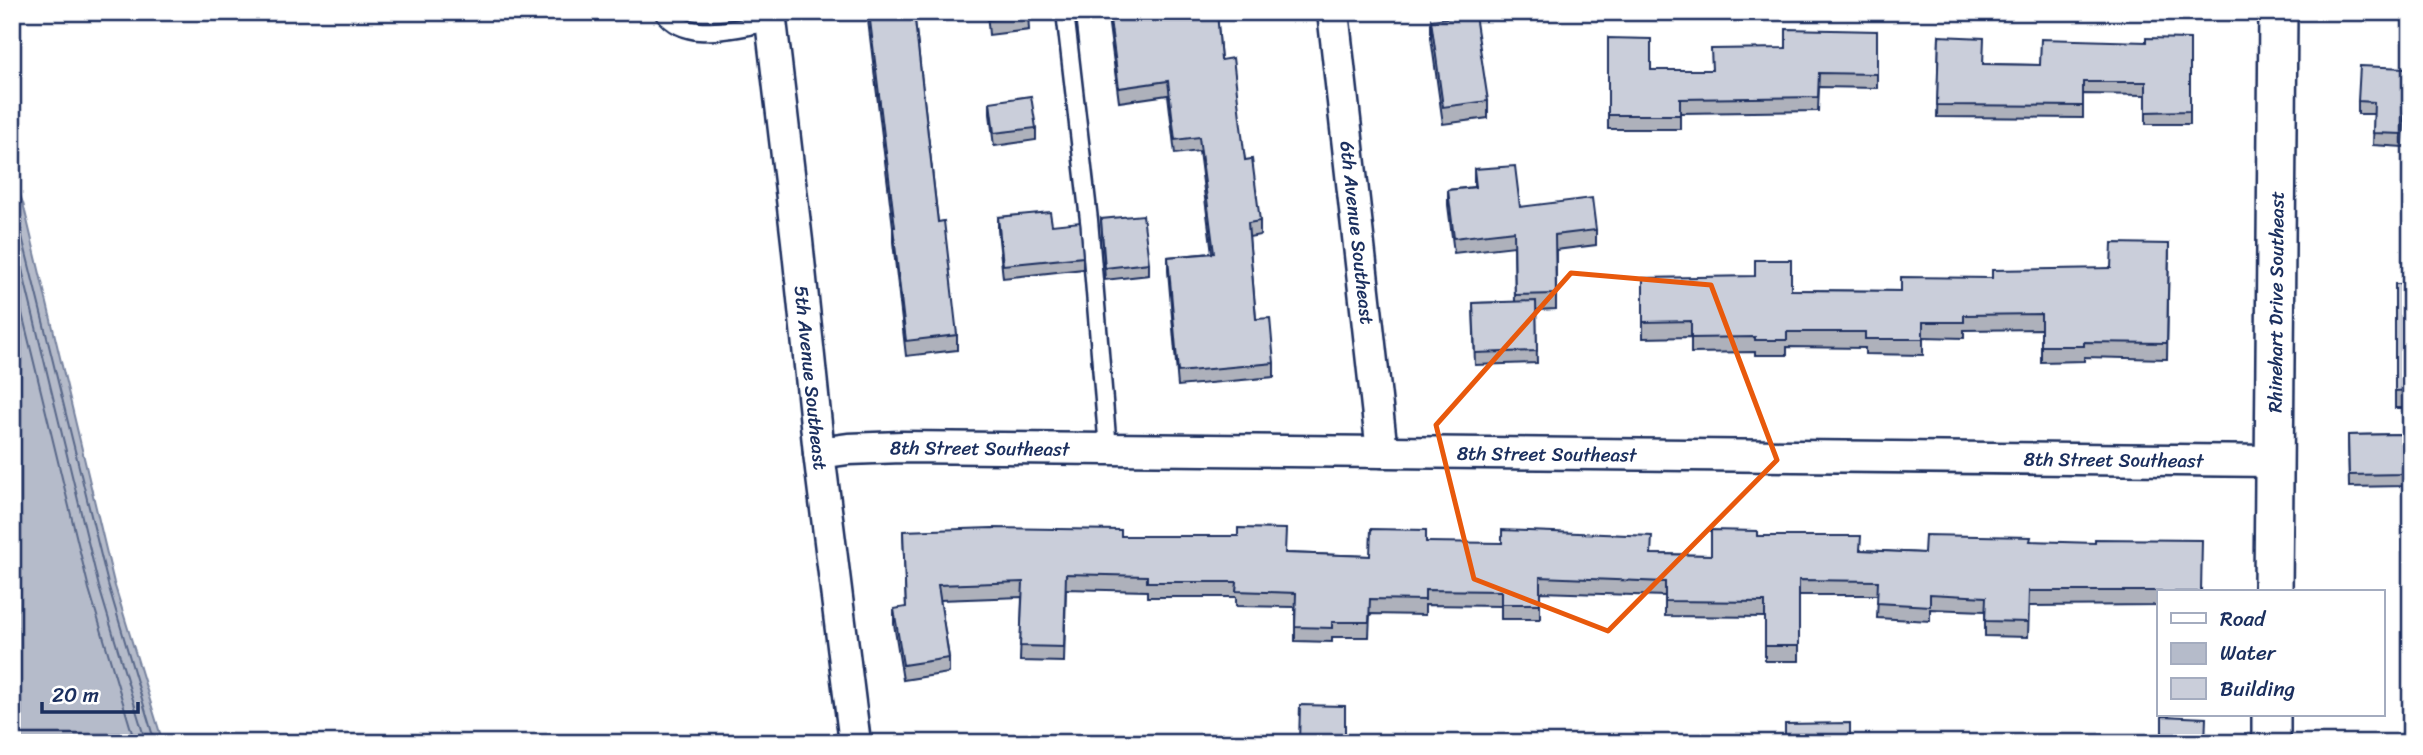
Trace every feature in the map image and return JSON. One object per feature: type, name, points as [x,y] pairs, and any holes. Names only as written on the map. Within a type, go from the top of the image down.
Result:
[{"type":"street","name":"6th Avenue Southeast","points":[[1333,12],[1382,453]]},
{"type":"street","name":"Rhinehart Drive Southeast","points":[[2273,590],[2278,12]]},
{"type":"street","name":"5th Avenue Southeast","points":[[770,17],[855,743]]},
{"type":"street","name":"8th Street Southeast","points":[[819,453],[874,447],[2275,461]]},
{"type":"street","points":[[2271,743],[2272,716]]},
{"type":"lane","points":[[663,12],[675,25],[686,31],[708,32],[770,17]]},
{"type":"lane","points":[[1065,12],[1089,220],[1108,449]]},
{"type":"highlighted area","points":[[1571,273],[1711,285],[1777,460],[1608,631],[1474,579],[1436,425]]},
{"type":"water","points":[[12,176],[23,203],[114,583],[163,743],[12,743]]},
{"type":"building","points":[[869,12],[914,12],[938,222],[944,221],[957,335],[906,341]]},
{"type":"building","points":[[988,12],[1028,12],[1029,15],[989,20]]},
{"type":"building","points":[[1109,12],[1217,12],[1221,60],[1233,58],[1245,160],[1252,159],[1260,221],[1248,223],[1256,319],[1270,318],[1274,363],[1178,372],[1168,257],[1214,253],[1199,137],[1175,140],[1168,81],[1119,88]]},
{"type":"building","points":[[1475,15],[1488,101],[1443,107],[1431,20]]},
{"type":"building","points":[[1786,29],[1877,31],[1877,74],[1819,73],[1818,97],[1680,99],[1680,115],[1608,115],[1608,38],[1651,39],[1651,70],[1712,70],[1711,49],[1786,48]]},
{"type":"building","points":[[1939,36],[1984,38],[1983,64],[2040,65],[2041,39],[2146,42],[2146,38],[2190,39],[2190,111],[2146,112],[2146,82],[2083,82],[2083,106],[1937,105]]},
{"type":"building","points":[[2360,66],[2406,68],[2403,134],[2373,133],[2374,102],[2358,101]]},
{"type":"building","points":[[1031,96],[1036,128],[994,133],[990,102]]},
{"type":"building","points":[[1515,166],[1520,207],[1592,198],[1596,230],[1555,235],[1556,294],[1515,295],[1514,231],[1454,238],[1448,190],[1476,187],[1474,169]]},
{"type":"building","points":[[1050,212],[1052,225],[1080,222],[1083,257],[1003,265],[998,217]]},
{"type":"building","points":[[1143,215],[1149,263],[1105,268],[1101,219]]},
{"type":"building","points":[[2112,243],[2169,244],[2167,343],[2084,342],[2084,346],[2041,346],[2041,314],[1964,315],[1964,322],[1923,322],[1923,339],[1865,339],[1865,332],[1787,332],[1787,340],[1755,340],[1755,337],[1691,338],[1691,321],[1643,322],[1643,278],[1755,276],[1755,260],[1791,260],[1791,290],[1901,291],[1901,277],[1992,278],[1992,270],[2111,268]]},
{"type":"building","points":[[2395,284],[2411,284],[2411,390],[2395,391]]},
{"type":"building","points":[[1536,301],[1537,351],[1475,353],[1473,303]]},
{"type":"building","points":[[2404,434],[2405,474],[2349,475],[2348,435]]},
{"type":"building","points":[[992,528],[1121,530],[1121,536],[1238,536],[1238,528],[1286,529],[1285,553],[1370,556],[1371,529],[1426,530],[1426,542],[1502,543],[1502,530],[1652,536],[1651,554],[1711,555],[1711,530],[1757,531],[1757,536],[1861,536],[1860,550],[1924,553],[1925,535],[2031,537],[2030,541],[2095,543],[2095,539],[2202,540],[2201,590],[2029,591],[2028,622],[1985,621],[1986,597],[1930,594],[1930,606],[1877,603],[1878,581],[1799,580],[1799,646],[1765,646],[1765,602],[1665,601],[1665,582],[1540,577],[1540,604],[1501,604],[1501,591],[1425,590],[1425,600],[1370,599],[1369,622],[1332,622],[1332,628],[1295,627],[1296,593],[1236,591],[1237,582],[1147,582],[1147,576],[1066,574],[1064,647],[1020,646],[1023,582],[938,585],[949,658],[903,665],[894,609],[906,607],[903,531]]},
{"type":"building","points":[[1300,705],[1345,706],[1345,743],[1299,743]]},
{"type":"building","points":[[2162,716],[2206,718],[2205,743],[2162,743]]},
{"type":"building","points":[[1850,723],[1850,743],[1785,743],[1785,724]]}]
